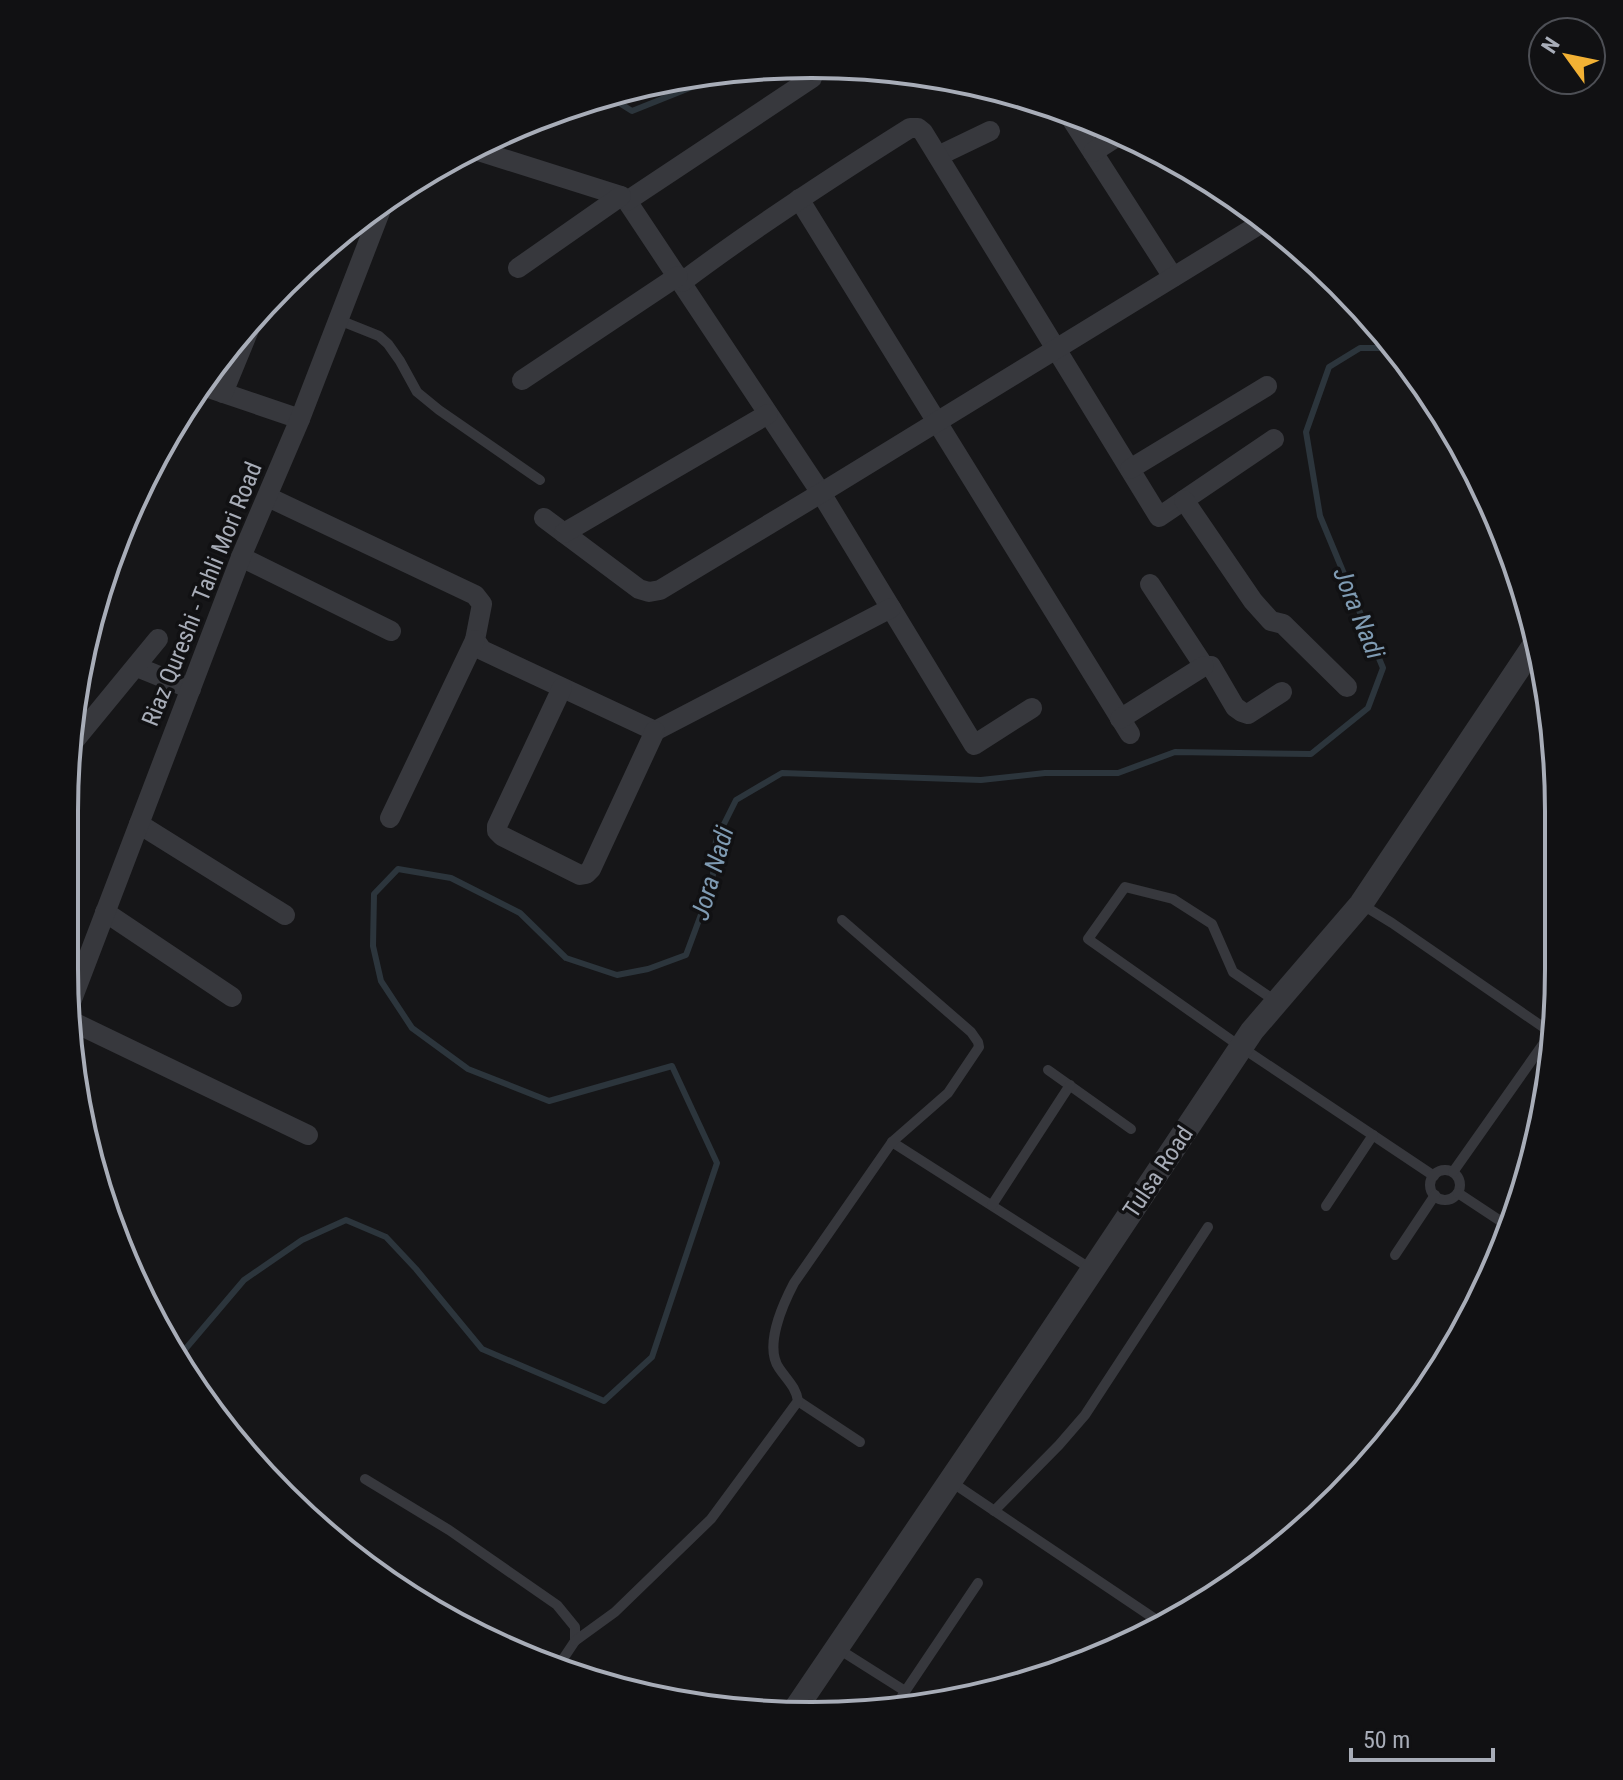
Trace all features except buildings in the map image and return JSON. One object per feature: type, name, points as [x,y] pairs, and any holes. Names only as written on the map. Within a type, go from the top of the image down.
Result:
[{"type":"street","points":[[518,268],[812,78]]},
{"type":"street","points":[[522,380],[910,128],[918,128],[1159,517],[1274,439]]},
{"type":"street","points":[[1078,129],[1173,277]]},
{"type":"street","points":[[938,156],[990,131]]},
{"type":"street","points":[[1093,152],[1109,142]]},
{"type":"street","points":[[487,154],[624,198],[821,493],[974,745],[1032,708]]},
{"type":"street","points":[[799,199],[1125,726],[1204,666],[1211,666],[1235,707],[1242,712],[1248,714],[1282,692]]},
{"type":"street","name":"Riaz Qureshi - Tahli Mori Road","points":[[78,977],[241,557],[300,419],[376,222]]},
{"type":"street","points":[[544,518],[639,589],[649,592],[660,590],[1254,227]]},
{"type":"street","points":[[223,393],[239,354]]},
{"type":"street","points":[[1130,469],[1267,386]]},
{"type":"street","points":[[213,389],[300,419]]},
{"type":"street","points":[[564,533],[768,414]]},
{"type":"street","points":[[268,497],[475,595],[482,604],[475,640],[390,818]]},
{"type":"street","points":[[1184,500],[1253,601],[1271,621],[1283,624],[1347,687]]},
{"type":"street","points":[[241,557],[391,631]]},
{"type":"street","points":[[1150,584],[1204,666]]},
{"type":"street","points":[[562,688],[497,831],[580,875],[591,869],[655,731],[891,608]]},
{"type":"street","points":[[83,730],[158,639]]},
{"type":"street","points":[[475,640],[482,650],[655,731]]},
{"type":"street","name":"Tulsa Road","points":[[801,1702],[1252,1031],[1361,904],[1528,655]]},
{"type":"street","points":[[137,667],[191,689]]},
{"type":"street","points":[[139,824],[285,915]]},
{"type":"street","points":[[105,912],[232,997]]},
{"type":"street","points":[[81,1026],[308,1135]]},
{"type":"lane","points":[[339,320],[379,336],[400,361],[417,392],[540,480]]},
{"type":"lane","points":[[1277,1002],[1233,972],[1212,924],[1173,899],[1125,887],[1088,939],[1241,1047],[1434,1176]]},
{"type":"lane","points":[[1361,904],[1542,1027]]},
{"type":"lane","points":[[563,1658],[575,1641],[615,1612],[711,1519],[798,1401],[797,1391],[775,1362],[774,1344],[783,1305],[794,1283],[892,1142],[948,1093],[979,1047],[971,1032],[842,920]]},
{"type":"lane","points":[[1453,1172],[1540,1051]]},
{"type":"lane","points":[[1048,1070],[1131,1129]]},
{"type":"lane","points":[[992,1205],[1070,1085]]},
{"type":"lane","points":[[1326,1206],[1373,1135]]},
{"type":"lane","points":[[892,1142],[1092,1270]]},
{"type":"lane","points":[[1442,1170],[1453,1172],[1460,1180],[1458,1193],[1445,1200],[1435,1195],[1431,1187],[1434,1176],[1442,1170]]},
{"type":"lane","points":[[1458,1193],[1500,1221]]},
{"type":"lane","points":[[1395,1255],[1435,1195]]},
{"type":"lane","points":[[994,1511],[1085,1415],[1208,1227]]},
{"type":"lane","points":[[798,1401],[860,1442]]},
{"type":"lane","points":[[365,1479],[449,1530],[557,1605],[575,1627],[575,1641]]},
{"type":"lane","points":[[950,1481],[1153,1617]]},
{"type":"lane","points":[[901,1696],[978,1583]]},
{"type":"lane","points":[[837,1648],[905,1691]]},
{"type":"waterway","points":[[620,104],[632,111],[688,89]]},
{"type":"waterway","name":"Jora Nadi","points":[[185,1349],[244,1280],[302,1240],[346,1220],[386,1237],[482,1349],[604,1401],[652,1357],[717,1163],[672,1066],[549,1101],[468,1069],[412,1028],[381,981],[373,946],[374,894],[398,869],[451,878],[520,913],[566,958],[617,975],[648,969],[686,955],[712,885],[716,840],[736,800],[782,773],[981,780],[1045,773],[1118,773],[1175,752],[1311,754],[1368,708],[1383,668],[1320,516],[1306,432],[1329,367],[1360,348],[1379,348]]}]
